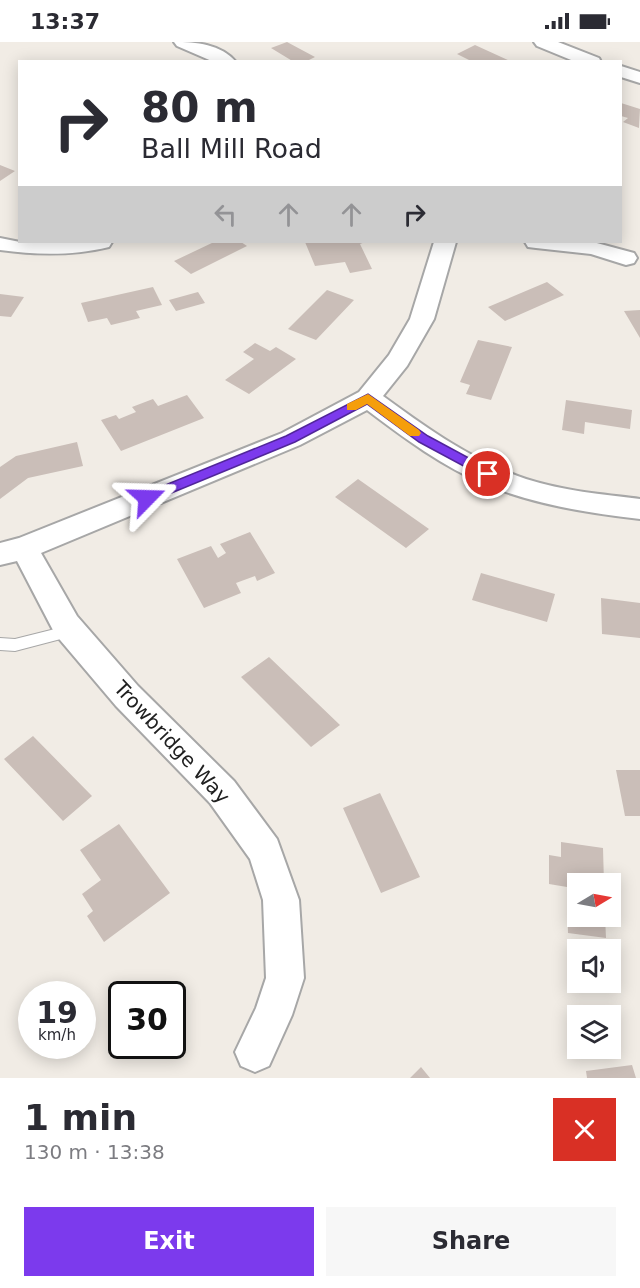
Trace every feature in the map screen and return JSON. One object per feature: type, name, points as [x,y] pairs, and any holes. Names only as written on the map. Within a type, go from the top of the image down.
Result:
[{"type":"street","points":[[183,42],[206,50],[224,60]]},
{"type":"street","points":[[543,42],[588,60]]},
{"type":"street","points":[[622,71],[640,78]]},
{"type":"street","points":[[0,244],[74,249],[97,243]]},
{"type":"street","points":[[12,551],[291,439],[368,398],[398,360],[422,319],[445,243]]},
{"type":"street","points":[[546,243],[593,248],[626,258]]},
{"type":"street","points":[[368,398],[424,439],[473,468],[518,486],[587,503],[640,509]]},
{"type":"street","name":"Trowbridge Way","points":[[12,551],[71,632],[128,696],[222,792],[265,851],[281,900],[285,978],[273,1015],[255,1052]]},
{"type":"lane","points":[[0,644],[15,645],[71,632]]},
{"type":"building","points":[[287,42],[315,57],[309,60],[291,60],[271,48]]},
{"type":"building","points":[[475,45],[508,60],[469,60],[457,54]]},
{"type":"building","points":[[622,103],[640,109],[639,128],[623,122],[628,118],[622,116]]},
{"type":"building","points":[[0,165],[15,171],[0,181]]},
{"type":"building","points":[[212,243],[242,243],[247,246],[191,274],[174,261]]},
{"type":"building","points":[[305,243],[362,243],[360,244],[372,269],[350,273],[345,262],[315,266]]},
{"type":"building","points":[[547,282],[564,295],[505,321],[488,307]]},
{"type":"building","points":[[153,287],[162,305],[136,311],[140,318],[111,325],[107,318],[88,322],[81,303]]},
{"type":"building","points":[[327,290],[354,300],[316,340],[288,329]]},
{"type":"building","points":[[198,292],[205,303],[176,311],[169,300]]},
{"type":"building","points":[[0,294],[24,297],[11,317],[0,316]]},
{"type":"building","points":[[640,310],[640,338],[624,311]]},
{"type":"building","points":[[478,340],[512,347],[491,400],[466,394],[470,385],[460,382]]},
{"type":"building","points":[[255,343],[270,351],[276,347],[296,359],[249,394],[225,380],[254,359],[243,352]]},
{"type":"building","points":[[187,395],[204,418],[121,451],[101,420],[116,415],[119,419],[136,412],[132,407],[153,399],[158,406]]},
{"type":"building","points":[[566,400],[632,410],[630,429],[585,422],[584,434],[562,430]]},
{"type":"building","points":[[77,442],[83,466],[28,478],[0,499],[0,467],[16,456]]},
{"type":"building","points":[[358,479],[429,529],[406,548],[335,497]]},
{"type":"building","points":[[250,532],[275,573],[257,581],[255,576],[236,583],[241,593],[204,608],[177,559],[211,546],[218,558],[226,553],[220,544]]},
{"type":"building","points":[[481,573],[555,594],[547,622],[472,600]]},
{"type":"building","points":[[601,598],[640,603],[640,638],[602,634]]},
{"type":"building","points":[[269,657],[340,725],[311,747],[241,677]]},
{"type":"building","points":[[33,736],[92,796],[63,821],[4,759]]},
{"type":"building","points":[[616,770],[640,770],[640,816],[625,816]]},
{"type":"building","points":[[380,793],[420,877],[381,893],[343,808]]},
{"type":"building","points":[[119,824],[170,893],[104,942],[87,916],[93,911],[82,894],[101,880],[80,850]]},
{"type":"building","points":[[561,842],[603,848],[604,873],[567,873],[567,887],[549,884],[549,855],[561,857]]},
{"type":"building","points":[[568,927],[606,927],[606,938],[568,933]]},
{"type":"building","points":[[632,1065],[636,1078],[587,1078],[586,1071]]},
{"type":"building","points":[[421,1067],[430,1078],[410,1078]]},
{"type":"slow traffic","points":[[351,407],[368,398],[415,433]]},
{"type":"route","points":[[147,498],[291,439],[368,398],[424,439],[473,468],[488,474]]}]
